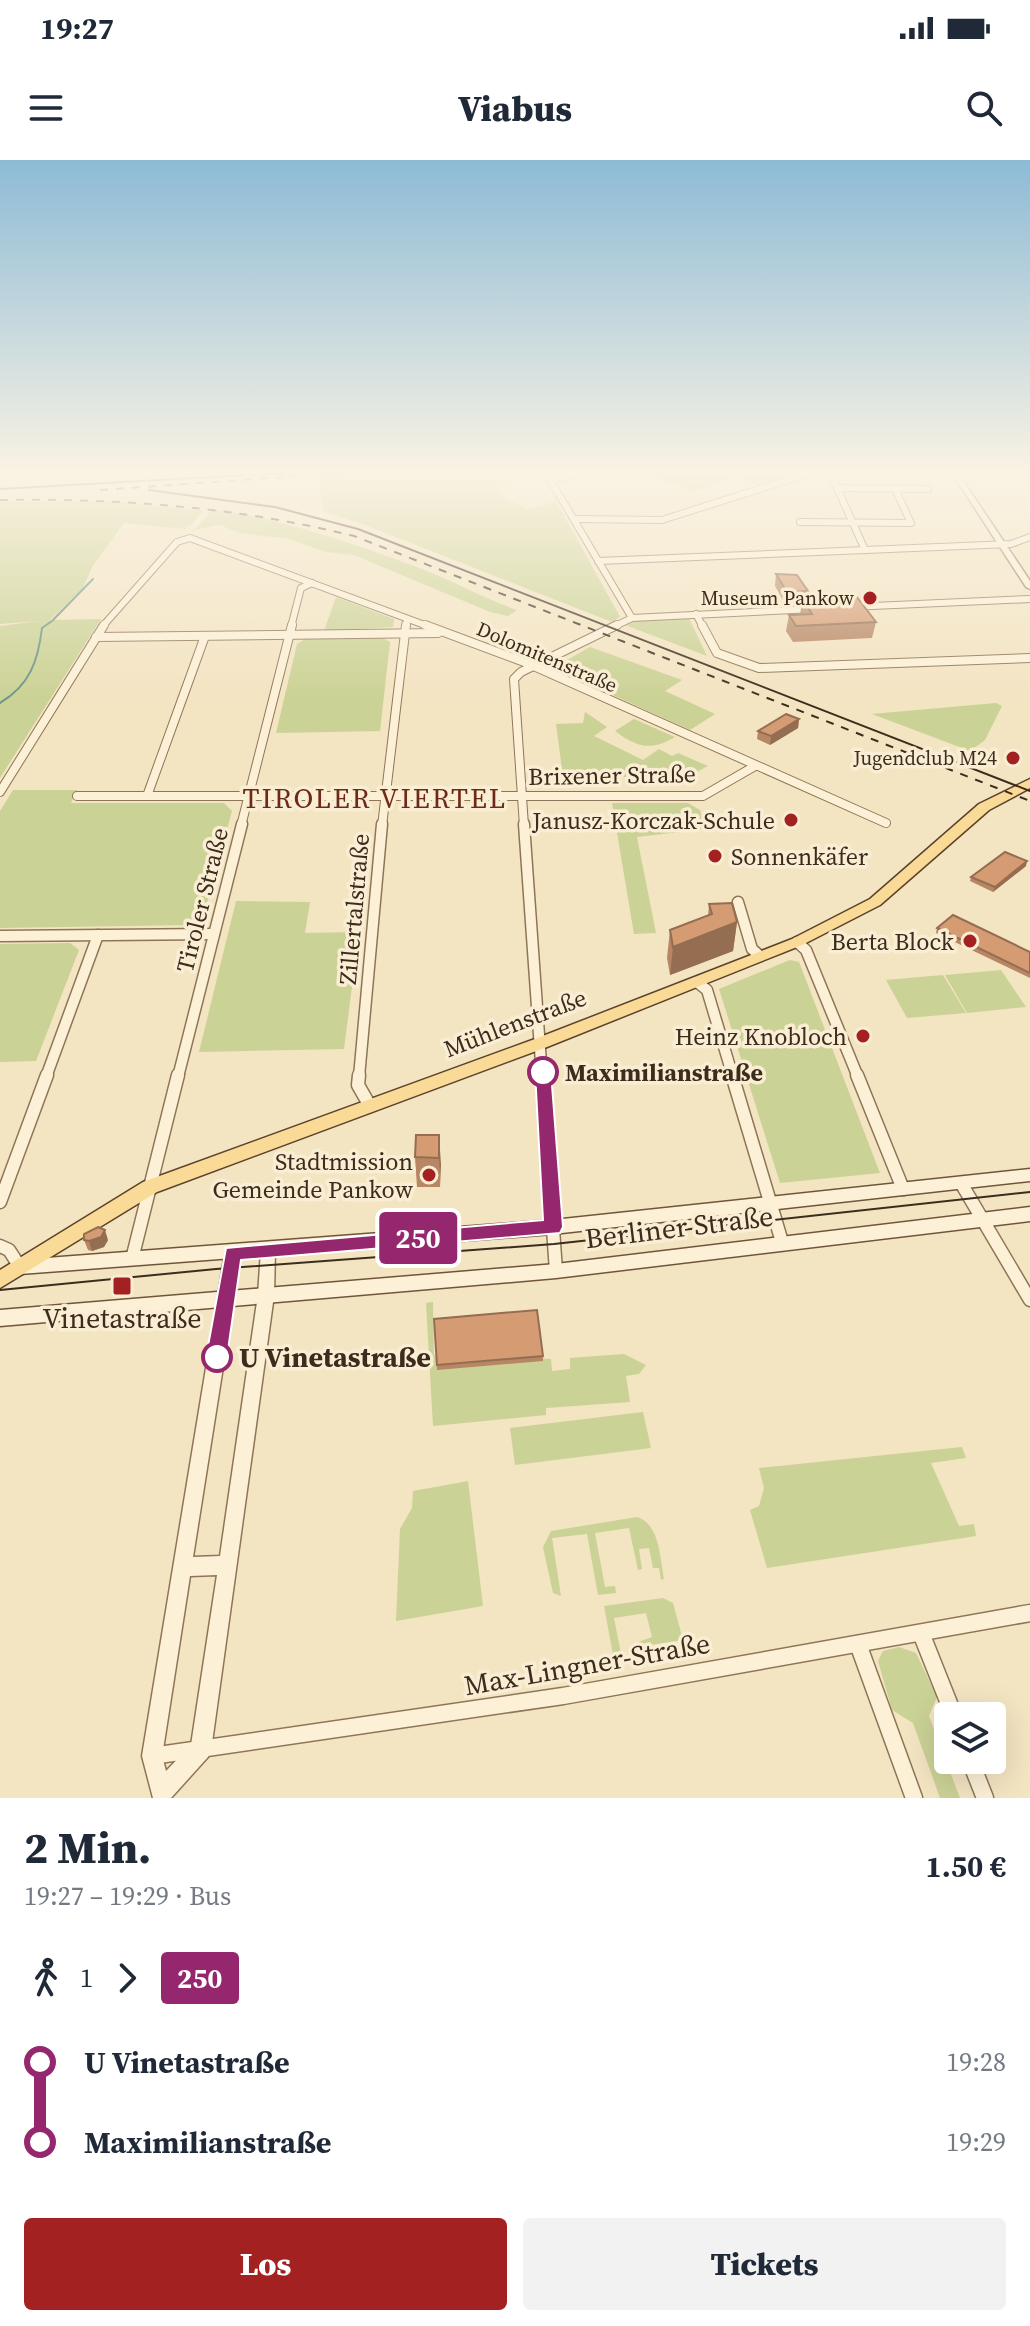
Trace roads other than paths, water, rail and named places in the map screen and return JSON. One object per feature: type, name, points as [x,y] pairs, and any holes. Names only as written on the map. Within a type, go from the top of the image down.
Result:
[{"type":"main road","name":"Mühlenstraße","points":[[0,1280],[10,1268],[150,1187],[541,1043],[797,942],[875,902],[984,807],[1030,783]]},
{"type":"main road","name":"Berliner Straße","points":[[10,1268],[268,1251],[553,1227],[1030,1175]]},
{"type":"main road","name":"Berliner Straße","points":[[0,1318],[556,1271],[1030,1214]]},
{"type":"street","name":"Dolomitenstraße","points":[[96,637],[108,618],[173,546]]},
{"type":"street","name":"Dolomitenstraße","points":[[213,546],[533,666],[886,823]]},
{"type":"street","points":[[590,546],[632,618]]},
{"type":"street","points":[[598,561],[946,546]]},
{"type":"street","points":[[1004,546],[1030,587]]},
{"type":"street","name":"Tiroler Straße","points":[[150,1187],[301,588],[312,583]]},
{"type":"street","points":[[845,607],[1030,599]]},
{"type":"street","points":[[556,1271],[514,679],[533,666],[632,618],[821,608]]},
{"type":"street","points":[[696,614],[717,653],[761,669],[1030,658]]},
{"type":"street","name":"Zillertalstraße","points":[[370,1106],[358,1085],[385,796],[407,619]]},
{"type":"street","points":[[0,792],[96,637],[445,633]]},
{"type":"street","points":[[147,796],[205,636]]},
{"type":"street","name":"Brixener Straße","points":[[77,796],[703,796],[715,792],[755,766]]},
{"type":"street","points":[[738,902],[752,949],[760,956]]},
{"type":"street","points":[[0,936],[214,934]]},
{"type":"street","points":[[0,1202],[98,935]]},
{"type":"street","points":[[797,942],[806,950],[903,1189]]},
{"type":"street","points":[[697,982],[707,990],[782,1242]]},
{"type":"street","points":[[961,1183],[1030,1300]]},
{"type":"street","points":[[132,1259],[150,1187]]},
{"type":"street","points":[[0,1246],[9,1250],[10,1268]]},
{"type":"street","points":[[162,1794],[201,1750],[266,1295],[268,1251]]},
{"type":"street","points":[[162,1794],[152,1756],[233,1253]]},
{"type":"street","points":[[182,1567],[228,1565]]},
{"type":"street","name":"Max-Lingner-Straße","points":[[152,1756],[563,1696],[1030,1613]]},
{"type":"street","points":[[921,1633],[948,1702]]},
{"type":"street","points":[[858,1644],[914,1798]]},
{"type":"street","points":[[976,1774],[985,1798]]},
{"type":"waterway","points":[[53,620],[93,579]]},
{"type":"waterway","points":[[0,703],[19,688],[31,671],[42,628],[52,621]]},
{"type":"tram line","points":[[403,546],[1030,791]]},
{"type":"tram line","points":[[0,1290],[216,1269],[554,1244],[1030,1192]]},
{"type":"railway","points":[[381,546],[1030,801]]},
{"type":"place","name":"Museum Pankow","points":[[870,598]]},
{"type":"place","name":"Jugendclub M24","points":[[1013,758]]},
{"type":"place","name":"Janusz-Korczak-Schule","points":[[791,820]]},
{"type":"place","name":"Sonnenkäfer","points":[[715,856]]},
{"type":"place","name":"Berta Block","points":[[970,941]]},
{"type":"place","name":"Heinz Knobloch","points":[[863,1036]]},
{"type":"place","name":"Maximilianstraße","points":[[543,1072]]},
{"type":"place","name":"Stadtmission Gemeinde Pankow","points":[[429,1175]]},
{"type":"place","name":"Vinetastraße","points":[[122,1286]]},
{"type":"place","name":"U Vinetastraße","points":[[217,1357]]},
{"type":"district","name":"TIROLER VIERTEL","points":[[375,798]]}]
